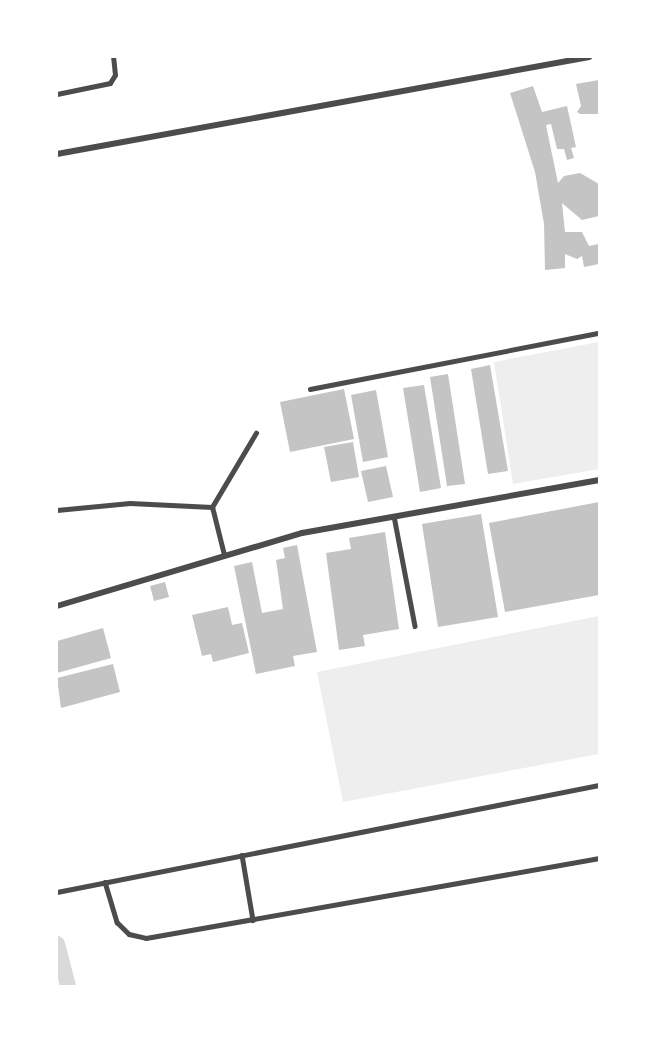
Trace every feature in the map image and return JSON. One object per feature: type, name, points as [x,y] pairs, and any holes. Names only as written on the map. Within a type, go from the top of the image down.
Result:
[{"type":"street","points":[[57,154],[589,57]]},
{"type":"street","points":[[57,606],[302,533],[599,480]]},
{"type":"lane","points":[[57,94],[110,83],[115,75],[113,57]]},
{"type":"lane","points":[[310,389],[599,333]]},
{"type":"lane","points":[[224,555],[212,507],[256,433]]},
{"type":"lane","points":[[57,510],[130,503],[212,507]]},
{"type":"lane","points":[[394,516],[415,626]]},
{"type":"lane","points":[[57,892],[599,785]]},
{"type":"lane","points":[[242,855],[253,920]]},
{"type":"lane","points":[[105,882],[117,922],[129,934],[146,938],[599,858]]},
{"type":"shaded area","points":[[599,342],[599,469],[513,484],[494,362]]},
{"type":"shaded area","points":[[599,616],[599,754],[343,802],[317,672]]},
{"type":"building","points":[[599,80],[599,114],[580,114],[577,112],[581,106],[576,84]]},
{"type":"building","points":[[533,86],[542,112],[567,106],[576,147],[571,148],[574,158],[567,160],[564,149],[557,149],[551,124],[546,125],[558,183],[564,176],[580,173],[599,184],[599,216],[582,220],[562,203],[565,232],[582,232],[589,246],[599,244],[599,264],[584,267],[582,256],[577,259],[565,254],[565,268],[545,270],[544,224],[535,172],[510,93]]},
{"type":"building","points":[[490,365],[508,471],[488,474],[471,369]]},
{"type":"building","points":[[448,374],[465,484],[447,486],[430,377]]},
{"type":"building","points":[[424,385],[441,488],[420,492],[403,388]]},
{"type":"building","points":[[344,389],[354,439],[290,452],[280,402]]},
{"type":"building","points":[[376,390],[388,457],[363,462],[351,395]]},
{"type":"building","points":[[353,442],[359,477],[331,482],[324,447]]},
{"type":"building","points":[[386,466],[393,497],[368,502],[361,471]]},
{"type":"building","points":[[599,502],[599,595],[505,612],[489,523]]},
{"type":"building","points":[[481,514],[498,617],[438,627],[422,524]]},
{"type":"building","points":[[385,532],[399,629],[363,635],[365,646],[339,650],[326,553],[351,549],[349,538]]},
{"type":"building","points":[[297,545],[317,652],[293,656],[295,666],[256,674],[234,566],[252,562],[262,613],[283,609],[276,560],[285,558],[283,548]]},
{"type":"building","points":[[165,582],[169,597],[154,601],[150,586]]},
{"type":"building","points":[[228,607],[232,625],[242,623],[249,653],[213,662],[211,654],[202,656],[192,615]]},
{"type":"building","points":[[103,628],[111,658],[57,673],[57,641]]},
{"type":"building","points":[[113,664],[120,692],[61,708],[57,678]]},
{"type":"waterway","points":[[57,944],[68,986]]}]
